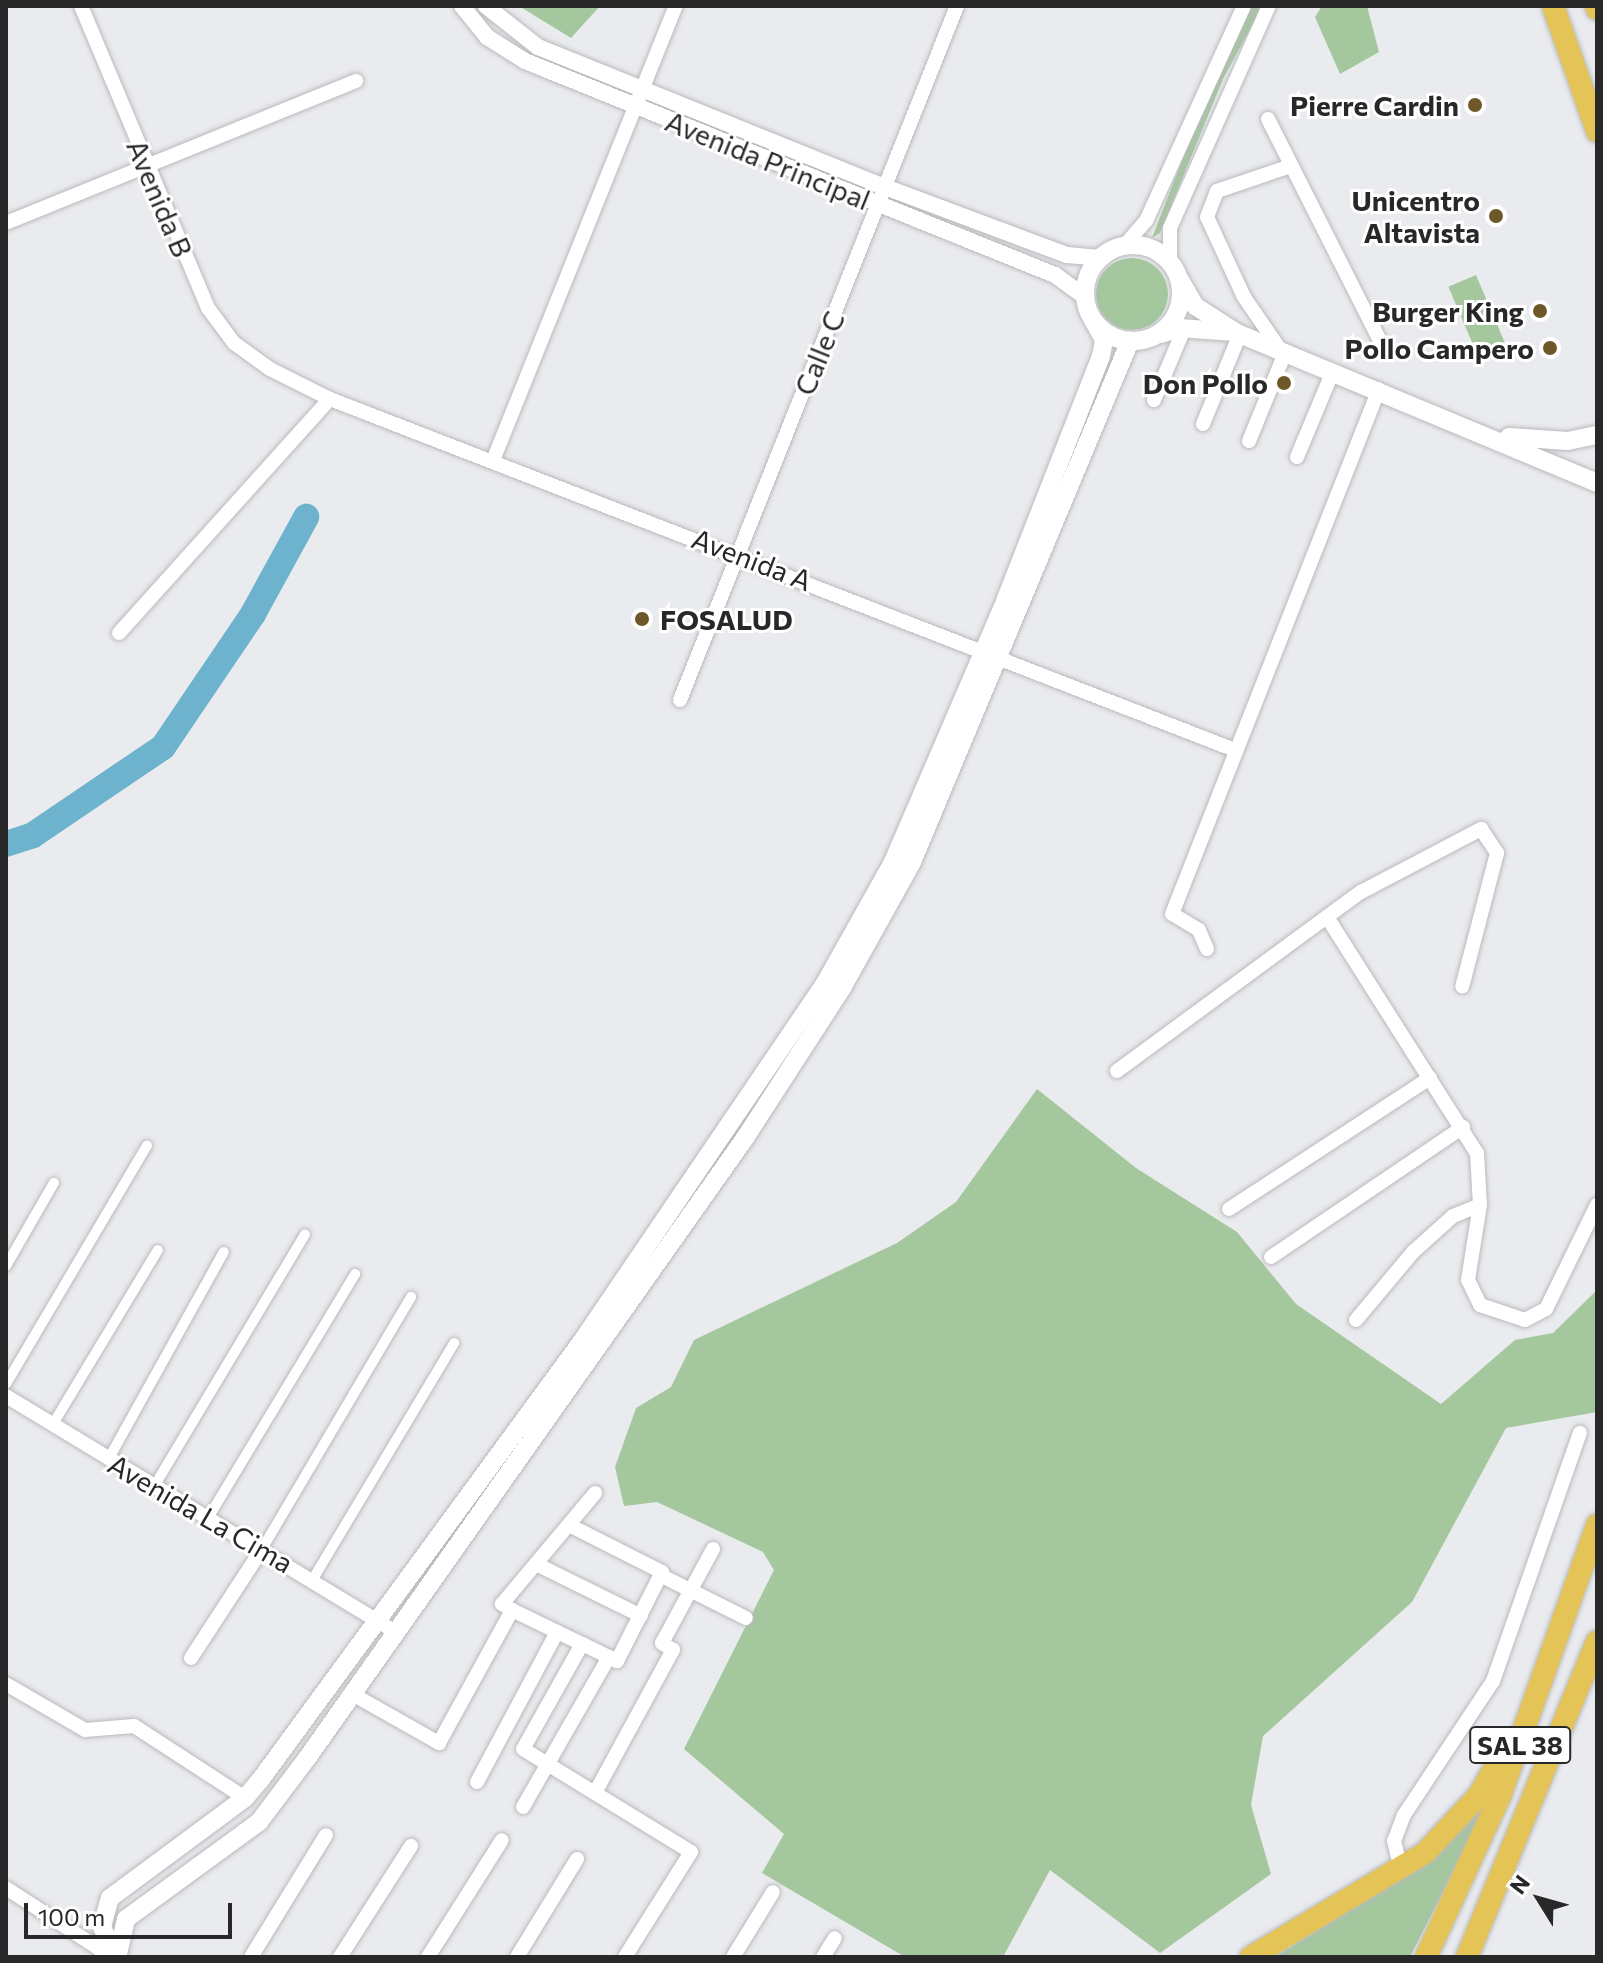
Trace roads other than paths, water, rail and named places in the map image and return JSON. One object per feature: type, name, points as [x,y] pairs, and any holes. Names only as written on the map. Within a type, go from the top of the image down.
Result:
[{"type":"highway","points":[[1553,6],[1597,131]]},
{"type":"highway","name":"SAL 38","points":[[1426,1957],[1471,1865],[1556,1648],[1597,1525]]},
{"type":"highway","points":[[1251,1957],[1401,1869],[1445,1835],[1479,1795],[1556,1648],[1596,1644]]},
{"type":"highway","name":"SAL 38","points":[[1467,1957],[1596,1644]]},
{"type":"main road","points":[[115,1957],[126,1919],[259,1822],[354,1695],[395,1632],[736,1151],[842,988],[912,862],[1101,356],[1104,340],[1085,297],[1100,258],[1124,246],[1150,248],[1170,261],[1195,306],[1243,335],[1490,434],[1597,483]]},
{"type":"main road","points":[[1153,337],[1178,312],[1180,280]]},
{"type":"main road","points":[[1093,320],[1130,341],[1184,329],[1243,335]]},
{"type":"main road","points":[[115,1957],[102,1927],[110,1898],[245,1798],[381,1619],[582,1341],[824,985],[892,864],[1130,341]]},
{"type":"main road","points":[[1490,434],[1544,441],[1597,435]]},
{"type":"street","name":"Avenida B","points":[[81,6],[208,308],[234,343],[270,369]]},
{"type":"street","name":"Avenida Principal","points":[[462,6],[502,48],[634,105],[1055,275],[1085,297]]},
{"type":"street","name":"Avenida Principal","points":[[486,6],[538,47],[885,187],[1067,255],[1100,258]]},
{"type":"street","points":[[494,458],[676,6]]},
{"type":"street","name":"Calle C","points":[[680,700],[957,6]]},
{"type":"street","points":[[1124,246],[1148,217],[1244,6]]},
{"type":"street","points":[[1170,261],[1170,228],[1269,6]]},
{"type":"street","points":[[6,223],[147,169],[356,81]]},
{"type":"street","points":[[1268,119],[1288,167],[1379,339]]},
{"type":"street","points":[[1249,441],[1283,352],[1244,297],[1207,217],[1217,191],[1288,167]]},
{"type":"street","points":[[1203,424],[1243,335],[1244,297]]},
{"type":"street","points":[[1154,400],[1184,329]]},
{"type":"street","name":"Avenida A","points":[[270,369],[330,399],[494,458],[1235,750]]},
{"type":"street","points":[[1297,457],[1333,371]]},
{"type":"street","points":[[1207,949],[1199,930],[1172,914],[1379,389]]},
{"type":"street","points":[[119,633],[330,399]]},
{"type":"street","points":[[1117,1071],[1327,917],[1397,870],[1485,830],[1497,853],[1462,987]]},
{"type":"street","points":[[1327,917],[1477,1153],[1480,1205],[1470,1251],[1472,1294],[1492,1313],[1525,1320],[1556,1295],[1597,1205]]},
{"type":"street","points":[[1229,1209],[1430,1078]]},
{"type":"street","points":[[1271,1257],[1463,1127]]},
{"type":"street","points":[[6,1384],[147,1146]]},
{"type":"street","points":[[6,1266],[54,1183]]},
{"type":"street","points":[[1356,1320],[1413,1252],[1453,1216],[1480,1205]]},
{"type":"street","points":[[155,1485],[305,1234]]},
{"type":"street","points":[[53,1424],[158,1250]]},
{"type":"street","points":[[108,1460],[224,1252]]},
{"type":"street","points":[[208,1518],[355,1274]]},
{"type":"street","points":[[191,1658],[262,1549],[411,1297]]},
{"type":"street","points":[[313,1579],[454,1343]]},
{"type":"street","name":"Avenida La Cima","points":[[6,1396],[108,1460],[381,1619],[395,1632]]},
{"type":"street","points":[[1401,1869],[1394,1841],[1404,1815],[1493,1681],[1580,1433]]},
{"type":"street","points":[[595,1493],[502,1604],[617,1661],[660,1575]]},
{"type":"street","points":[[569,1525],[746,1618]]},
{"type":"street","points":[[596,1791],[673,1650],[662,1643],[713,1549]]},
{"type":"street","points":[[536,1564],[641,1616]]},
{"type":"street","points":[[354,1695],[439,1743],[512,1610]]},
{"type":"street","points":[[477,1782],[557,1632]]},
{"type":"street","points":[[582,1644],[523,1749],[691,1852],[625,1957]]},
{"type":"street","points":[[523,1807],[609,1657]]},
{"type":"street","points":[[6,1684],[85,1730],[134,1726],[245,1798]]},
{"type":"street","points":[[251,1957],[326,1835]]},
{"type":"street","points":[[428,1957],[502,1840]]},
{"type":"street","points":[[340,1957],[411,1846]]},
{"type":"street","points":[[517,1957],[577,1859]]},
{"type":"street","points":[[6,1888],[115,1957]]},
{"type":"street","points":[[733,1957],[773,1892]]},
{"type":"street","points":[[823,1957],[835,1938]]},
{"type":"waterway","points":[[6,844],[33,835],[163,747],[253,614],[306,517]]},
{"type":"place","name":"Pierre Cardin","points":[[1475,105]]},
{"type":"place","name":"Unicentro Altavista","points":[[1496,216]]},
{"type":"place","name":"Burger King","points":[[1540,311]]},
{"type":"place","name":"Pollo Campero","points":[[1550,348]]},
{"type":"place","name":"Don Pollo","points":[[1284,383]]},
{"type":"place","name":"FOSALUD","points":[[642,619]]}]
